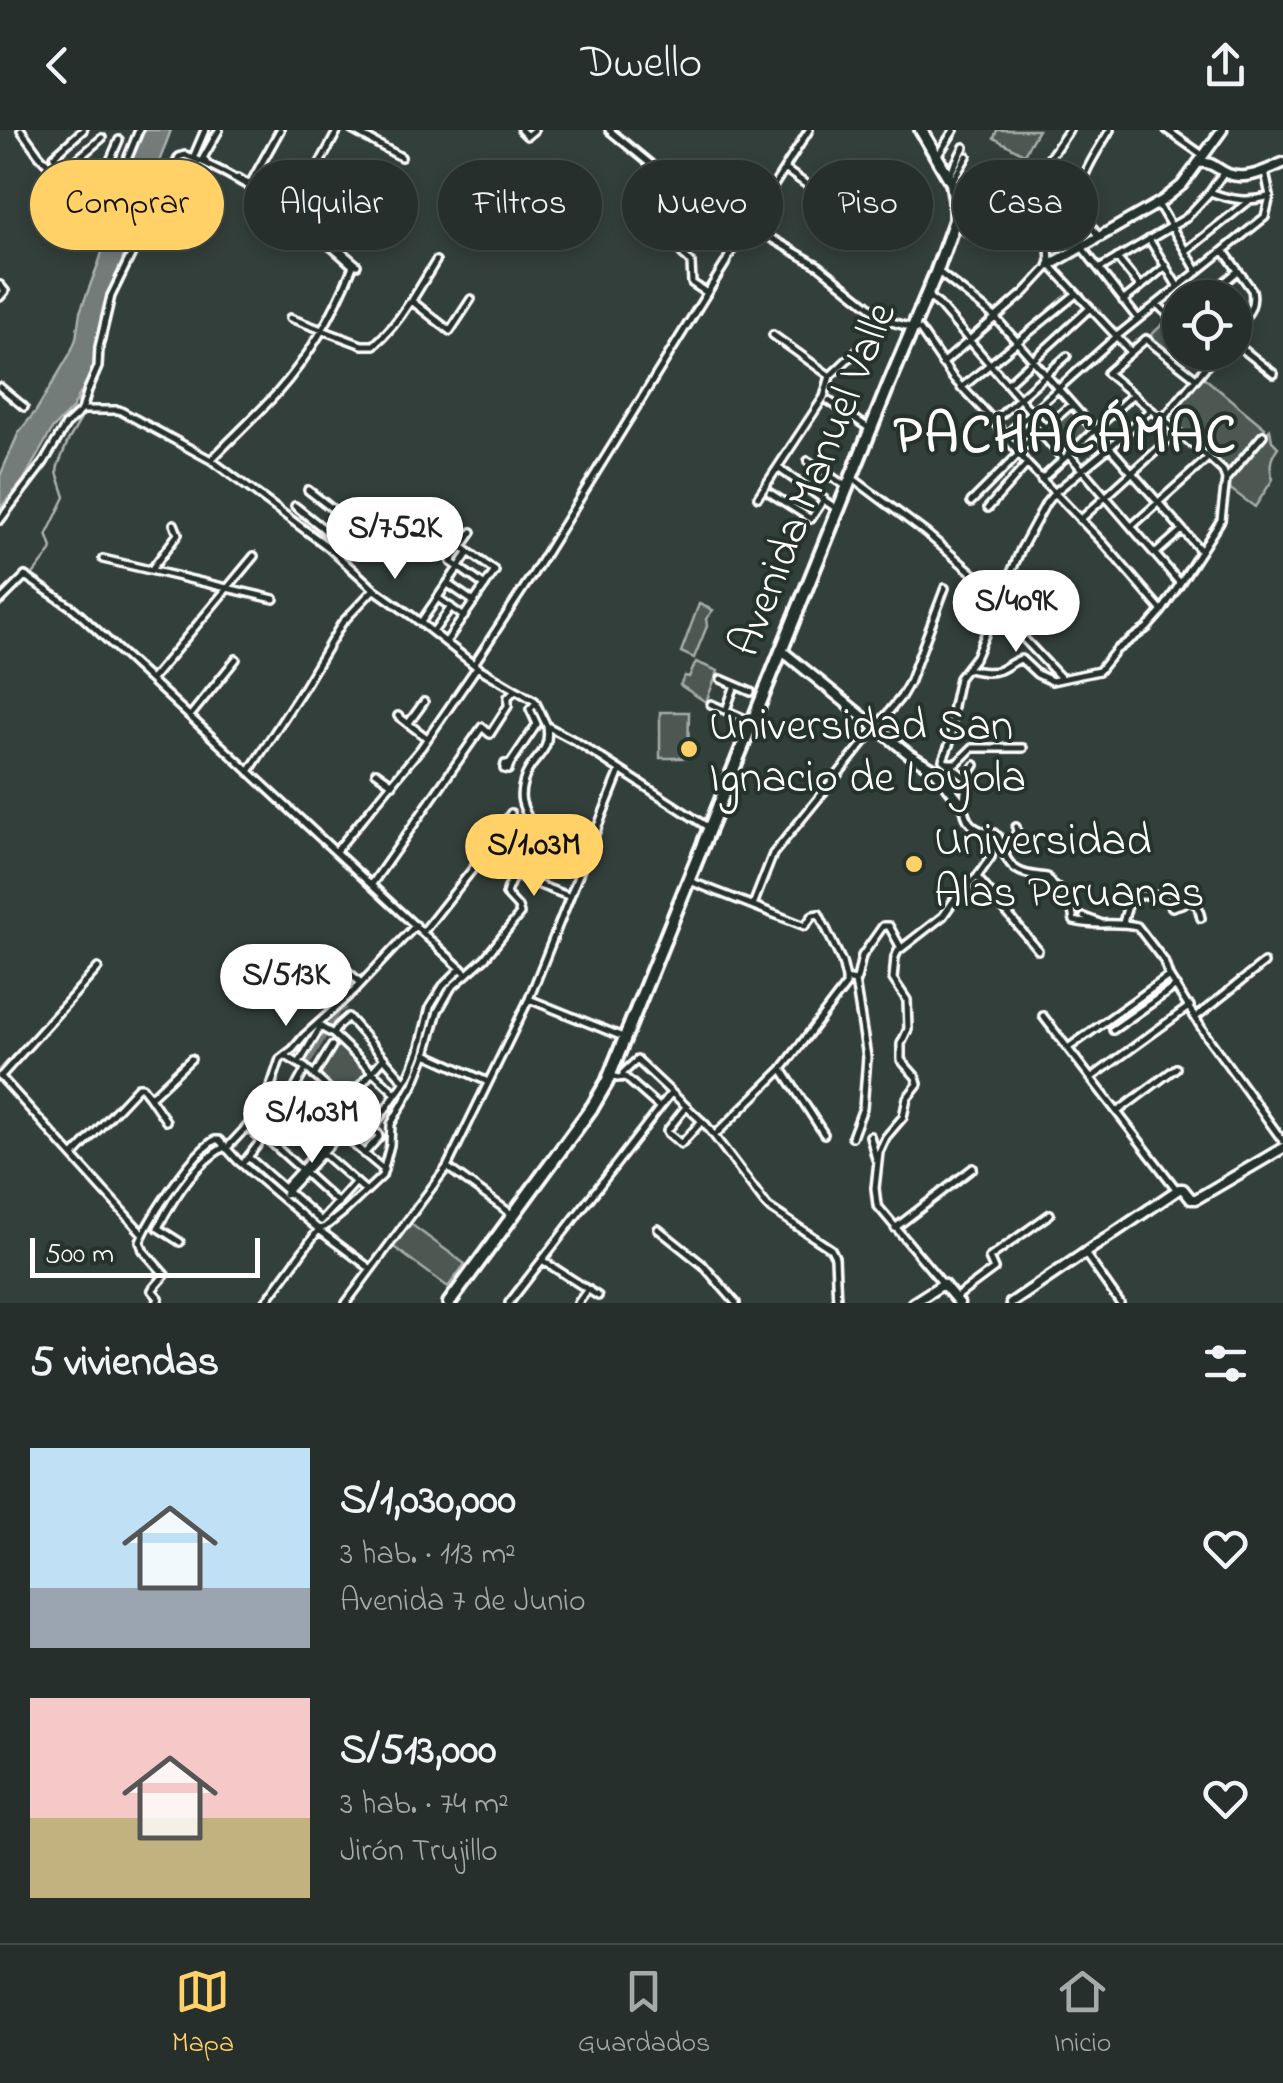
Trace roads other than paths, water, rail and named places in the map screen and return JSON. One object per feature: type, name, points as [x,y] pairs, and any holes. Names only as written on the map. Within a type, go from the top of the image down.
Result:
[{"type":"main road","points":[[921,130],[950,179],[953,192]]},
{"type":"main road","name":"Avenida Manuel Valle","points":[[446,1303],[593,1106],[610,1074],[953,227]]},
{"type":"main road","name":"Avenida Manuel Valle","points":[[779,649],[847,481]]},
{"type":"main road","name":"Avenida Manuel Valle","points":[[511,1214],[598,1087],[623,1036]]},
{"type":"street","points":[[21,130],[44,160],[84,130]]},
{"type":"street","points":[[127,160],[139,130]]},
{"type":"street","points":[[193,158],[205,130]]},
{"type":"street","points":[[219,130],[203,160],[244,181]]},
{"type":"street","points":[[263,160],[280,130]]},
{"type":"street","points":[[322,160],[338,130]]},
{"type":"street","points":[[352,130],[401,158]]},
{"type":"street","points":[[521,130],[527,136],[534,130]]},
{"type":"street","points":[[609,130],[645,160]]},
{"type":"street","points":[[783,172],[809,130]]},
{"type":"street","points":[[937,157],[954,130]]},
{"type":"street","points":[[1050,160],[1069,130]]},
{"type":"street","points":[[1094,160],[1110,130]]},
{"type":"street","points":[[1167,130],[1224,172],[1244,176],[1283,162]]},
{"type":"street","points":[[1098,236],[1158,204],[1182,185],[1222,130]]},
{"type":"street","points":[[76,160],[102,138]]},
{"type":"street","points":[[110,160],[119,140]]},
{"type":"street","points":[[950,179],[964,147]]},
{"type":"street","points":[[0,520],[46,460],[66,425],[82,410],[98,368],[110,296],[180,157],[185,155],[234,179],[293,216],[352,264],[322,331],[276,394],[211,460]]},
{"type":"street","points":[[54,156],[58,160]]},
{"type":"street","points":[[950,179],[967,156]]},
{"type":"street","points":[[785,169],[803,182]]},
{"type":"street","points":[[1187,280],[1265,217],[1270,196],[1264,171]]},
{"type":"street","points":[[1098,269],[1172,228],[1192,212],[1224,172]]},
{"type":"street","points":[[1210,192],[1230,199],[1270,196]]},
{"type":"street","points":[[1230,199],[1232,213]]},
{"type":"street","points":[[1186,251],[1250,200]]},
{"type":"street","points":[[1158,204],[1198,272]]},
{"type":"street","points":[[1149,239],[1174,280]]},
{"type":"street","points":[[783,246],[819,266],[888,320],[917,328],[961,388],[994,421],[1026,464],[1162,611]]},
{"type":"street","points":[[340,250],[358,265]]},
{"type":"street","points":[[679,250],[690,262],[692,283],[706,293]]},
{"type":"street","points":[[336,851],[427,738],[475,666],[732,250]]},
{"type":"street","points":[[1049,250],[1050,265],[1131,352]]},
{"type":"street","points":[[942,364],[1050,265],[1074,250]]},
{"type":"street","points":[[1083,250],[1138,319]]},
{"type":"street","points":[[1224,251],[1246,280]]},
{"type":"street","points":[[1117,258],[1140,287]]},
{"type":"street","points":[[290,318],[362,345],[374,345],[398,322],[436,261]]},
{"type":"street","points":[[1124,300],[1166,266]]},
{"type":"street","points":[[936,270],[996,318],[1200,550]]},
{"type":"street","points":[[1227,280],[1239,270]]},
{"type":"street","points":[[0,285],[5,290],[0,297]]},
{"type":"street","points":[[961,388],[1076,294]]},
{"type":"street","points":[[925,295],[938,304],[1008,383],[1042,430],[1082,469],[1179,582]]},
{"type":"street","points":[[412,302],[450,331],[471,299]]},
{"type":"street","points":[[1006,436],[1116,336],[1162,301]]},
{"type":"street","points":[[1158,304],[1162,308]]},
{"type":"street","points":[[1008,383],[1090,308]]},
{"type":"street","points":[[758,498],[824,396],[830,376],[888,320]]},
{"type":"street","points":[[773,335],[830,376]]},
{"type":"street","points":[[968,669],[990,672],[1020,659],[1045,680],[1099,671],[1116,650],[1147,628],[1162,611],[1221,520],[1226,479],[1209,458],[1108,374],[1146,339],[1196,378]]},
{"type":"street","points":[[994,421],[1067,356]]},
{"type":"street","points":[[1252,357],[1274,374]]},
{"type":"street","points":[[1162,420],[1202,370]]},
{"type":"street","points":[[0,388],[24,407]]},
{"type":"street","points":[[1041,480],[1132,395]]},
{"type":"street","points":[[829,401],[869,428]]},
{"type":"street","points":[[971,502],[1071,405]]},
{"type":"street","points":[[82,410],[119,410],[211,460],[338,554],[374,588],[475,666],[536,703],[547,726],[546,745],[528,772],[520,800],[529,820],[530,842],[506,894],[520,914],[487,956],[451,988],[438,1011],[414,1084],[391,1124],[390,1145],[378,1182],[332,1222],[319,1226]]},
{"type":"street","points":[[966,780],[943,758],[951,740],[958,682],[976,656],[1021,549],[1054,493],[1150,410]]},
{"type":"street","points":[[1080,520],[1177,432]]},
{"type":"street","points":[[1226,479],[1263,435]]},
{"type":"street","points":[[1132,526],[1209,458]]},
{"type":"street","points":[[808,461],[847,481],[926,533],[981,580]]},
{"type":"street","points":[[988,508],[1026,464]]},
{"type":"street","points":[[778,468],[834,506]]},
{"type":"street","points":[[308,490],[357,528],[338,554]]},
{"type":"street","points":[[770,493],[812,519],[824,499]]},
{"type":"street","points":[[295,506],[344,545]]},
{"type":"street","points":[[150,570],[178,534],[174,524]]},
{"type":"street","points":[[1156,553],[1182,530]]},
{"type":"street","points":[[472,532],[451,562],[485,586]]},
{"type":"street","points":[[446,642],[496,572],[462,546]]},
{"type":"street","points":[[421,622],[470,552]]},
{"type":"street","points":[[151,680],[254,556]]},
{"type":"street","points":[[103,559],[274,600]]},
{"type":"street","points":[[0,601],[19,580],[28,577],[74,609],[467,974]]},
{"type":"street","points":[[448,584],[474,602]]},
{"type":"street","points":[[250,770],[342,623],[374,588]]},
{"type":"street","points":[[753,906],[773,854],[909,683],[945,588]]},
{"type":"street","points":[[438,598],[464,617]]},
{"type":"street","points":[[434,632],[451,608]]},
{"type":"street","points":[[995,608],[1062,679]]},
{"type":"street","points":[[779,649],[910,755],[935,770],[962,805],[966,817],[1002,841],[1004,854],[1020,873],[1047,878],[1068,893],[1075,922],[1137,926],[1164,961],[1169,976],[1215,1048],[1283,1145],[1196,1199],[1182,1189],[1176,1190],[1011,1303]]},
{"type":"street","points":[[190,716],[236,659]]},
{"type":"street","points":[[721,679],[752,692]]},
{"type":"street","points":[[726,710],[735,685]]},
{"type":"street","points":[[372,884],[482,727],[490,734],[508,706],[508,697],[516,690]]},
{"type":"street","points":[[408,724],[424,702]]},
{"type":"street","points":[[510,764],[537,724],[530,709],[536,703]]},
{"type":"street","points":[[711,704],[744,718]]},
{"type":"street","points":[[398,716],[427,738]]},
{"type":"street","points":[[547,726],[707,828]]},
{"type":"street","points":[[943,758],[955,764],[972,748],[1023,748]]},
{"type":"street","points":[[962,805],[966,780],[975,765]]},
{"type":"street","points":[[346,1303],[447,1167],[529,999],[620,771]]},
{"type":"street","points":[[376,772],[392,784]]},
{"type":"street","points":[[424,932],[487,851],[511,813]]},
{"type":"street","points":[[1004,854],[1017,834],[1016,827]]},
{"type":"street","points":[[994,833],[993,853],[977,877],[943,916],[895,957],[894,979],[907,1000],[908,1029],[901,1060],[918,1084],[907,1098],[903,1117],[879,1152],[877,1205],[957,1300],[994,1269],[989,1258],[1050,1214]]},
{"type":"street","points":[[514,876],[568,896]]},
{"type":"street","points":[[977,877],[1038,950]]},
{"type":"street","points":[[686,880],[805,926],[813,915],[820,916],[846,979],[846,985],[782,1069],[715,1135]]},
{"type":"street","points":[[1123,923],[1130,900],[1145,895],[1163,896],[1172,907],[1191,901],[1198,906],[1201,918]]},
{"type":"street","points":[[1084,918],[1106,924]]},
{"type":"street","points":[[180,1242],[158,1228],[180,1189],[209,1156],[225,1148],[247,1127],[270,1089],[277,1064],[416,925]]},
{"type":"street","points":[[852,1137],[863,1108],[867,1072],[866,1042],[854,981],[862,956],[883,926],[890,926],[901,948]]},
{"type":"street","points":[[1196,1016],[1264,962]]},
{"type":"street","points":[[338,963],[361,983]]},
{"type":"street","points":[[98,968],[0,1077],[143,1234]]},
{"type":"street","points":[[372,1127],[409,1076],[430,1008],[443,986],[461,968]]},
{"type":"street","points":[[327,974],[350,995]]},
{"type":"street","points":[[1068,1048],[1169,976]]},
{"type":"street","points":[[846,979],[854,981]]},
{"type":"street","points":[[1113,1030],[1176,986]]},
{"type":"street","points":[[529,999],[623,1036]]},
{"type":"street","points":[[1091,1078],[1190,1006]]},
{"type":"street","points":[[334,1034],[348,1016],[404,1082]]},
{"type":"street","points":[[1044,1016],[1176,1190]]},
{"type":"street","points":[[319,1025],[334,1034],[396,1094]]},
{"type":"street","points":[[319,1025],[280,1116],[246,1159],[371,1270]]},
{"type":"street","points":[[314,1076],[332,1046]]},
{"type":"street","points":[[426,1054],[488,1082]]},
{"type":"street","points":[[286,1056],[372,1127],[379,1137],[364,1154]]},
{"type":"street","points":[[328,1123],[384,1058]]},
{"type":"street","points":[[149,1096],[192,1059]]},
{"type":"street","points":[[624,1076],[623,1072],[636,1060],[715,1135],[768,1207],[831,1249],[835,1256],[837,1303]]},
{"type":"street","points":[[1117,1112],[1176,1068]]},
{"type":"street","points":[[782,1069],[824,1134]]},
{"type":"street","points":[[610,1074],[624,1076]]},
{"type":"street","points":[[624,1076],[660,1108]]},
{"type":"street","points":[[73,1156],[137,1088],[142,1087],[166,1121]]},
{"type":"street","points":[[510,1303],[671,1092]]},
{"type":"street","points":[[292,1093],[384,1170]]},
{"type":"street","points":[[686,1107],[668,1134],[681,1144],[702,1122]]},
{"type":"street","points":[[300,1132],[316,1113]]},
{"type":"street","points":[[280,1116],[366,1191]]},
{"type":"street","points":[[247,1127],[338,1202]]},
{"type":"street","points":[[283,1193],[338,1132]]},
{"type":"street","points":[[870,1136],[877,1167]]},
{"type":"street","points":[[157,1303],[159,1298],[152,1290],[165,1275],[140,1246],[143,1234],[168,1192],[199,1153],[219,1140],[283,1193]]},
{"type":"street","points":[[447,1167],[511,1214]]},
{"type":"street","points":[[895,1228],[973,1168]]},
{"type":"street","points":[[265,1303],[319,1226],[356,1182]]},
{"type":"street","points":[[658,1229],[703,1265],[736,1303]]},
{"type":"street","points":[[1084,1252],[1118,1302]]},
{"type":"street","points":[[542,1260],[598,1296]]},
{"type":"street","points":[[913,1303],[943,1284]]},
{"type":"street","points":[[578,1303],[588,1289]]},
{"type":"waterway","points":[[37,581],[31,577],[51,551],[47,534],[65,497],[57,472],[82,417],[77,397]]},
{"type":"waterway","points":[[306,1068],[338,1011],[344,1008]]},
{"type":"place","name":"Universidad San Ignacio de Loyola","points":[[689,749]]},
{"type":"place","name":"Universidad Alas Peruanas","points":[[914,864]]},
{"type":"district","name":"PACHACÁMAC","points":[[1066,432]]}]
